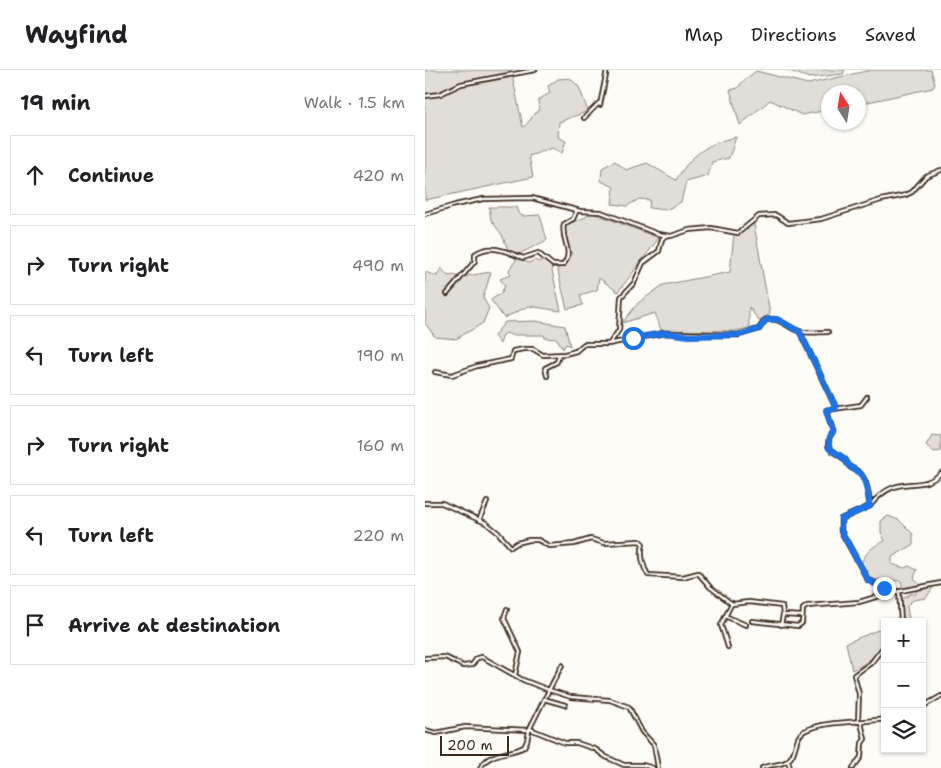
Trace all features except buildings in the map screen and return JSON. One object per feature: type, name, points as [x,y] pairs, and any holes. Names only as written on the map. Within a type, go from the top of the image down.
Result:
[{"type":"street","points":[[425,96],[440,94],[461,84],[535,70]]},
{"type":"street","points":[[585,118],[599,103],[607,70]]},
{"type":"street","points":[[425,214],[483,199],[533,198],[577,210],[601,212],[632,222],[653,233],[673,236],[693,229],[720,229],[741,232],[752,219],[768,214],[777,215],[788,223],[821,219],[910,194],[926,176],[941,170]]},
{"type":"street","points":[[447,294],[476,261],[475,254],[481,251],[505,250],[523,258],[538,253],[552,264],[563,265],[569,256],[562,233],[564,224],[573,219],[577,210]]},
{"type":"street","points":[[610,344],[619,330],[621,297],[632,287],[643,263],[659,251],[662,239],[666,235]]},
{"type":"street","points":[[435,372],[452,375],[477,366],[512,359],[513,351],[522,349],[533,350],[543,355],[559,355],[576,351],[584,344],[610,344],[664,333],[739,335],[759,329],[765,320],[771,319],[777,319],[800,332],[828,332]]},
{"type":"street","points":[[800,332],[836,408]]},
{"type":"street","points":[[547,376],[545,368],[556,362],[559,355]]},
{"type":"street","points":[[867,397],[861,405],[826,410],[833,432],[829,438],[829,447],[845,459],[849,466],[861,474],[865,482],[870,506]]},
{"type":"street","points":[[887,594],[884,588],[869,582],[840,530],[841,519],[870,506],[879,495],[891,487],[907,483],[927,483],[934,480],[941,473]]},
{"type":"street","points":[[479,520],[487,502]]},
{"type":"street","points":[[425,503],[442,503],[479,520],[501,535],[511,547],[517,543],[529,540],[539,540],[549,546],[573,544],[591,539],[605,544],[641,542],[643,564],[647,575],[683,577],[698,574],[710,587],[732,603],[749,602],[782,606],[781,625]]},
{"type":"street","points":[[752,621],[781,625],[800,625],[803,609],[807,606],[859,602],[899,591],[941,583]]},
{"type":"street","points":[[899,591],[901,618]]},
{"type":"street","points":[[728,647],[721,625],[732,603]]},
{"type":"street","points":[[507,609],[505,615],[520,652],[515,675]]},
{"type":"street","points":[[783,615],[802,616]]},
{"type":"street","points":[[725,616],[746,625]]},
{"type":"street","points":[[853,768],[861,757],[862,743],[865,739],[860,723],[859,694],[853,678],[871,663],[881,650]]},
{"type":"street","points":[[425,658],[448,658],[465,666],[472,665],[477,658],[482,657],[515,675],[549,690],[571,697],[610,700],[629,707],[642,732],[654,745],[658,768]]},
{"type":"street","points":[[480,768],[483,762],[496,755],[524,747],[529,730],[562,665]]},
{"type":"street","points":[[926,705],[941,696]]},
{"type":"street","points":[[544,699],[565,705]]},
{"type":"street","points":[[762,768],[788,761],[793,754],[796,741],[805,731],[844,723],[881,720]]},
{"type":"street","points":[[425,730],[436,732],[465,727],[529,730],[561,742],[577,743],[595,749],[606,757],[624,765],[643,765],[653,768]]},
{"type":"street","points":[[788,761],[790,768]]},
{"type":"shaded area","points":[[425,70],[511,70],[523,127],[539,111],[538,100],[550,93],[548,86],[558,79],[570,78],[579,87],[588,111],[559,122],[558,137],[566,141],[562,153],[552,148],[529,156],[533,177],[425,200]]},
{"type":"shaded area","points":[[787,70],[845,70],[843,74],[809,78]]},
{"type":"shaded area","points":[[871,70],[931,70],[935,84],[933,88],[866,102],[866,85],[821,85],[821,111],[802,115],[770,100],[740,125],[730,90],[738,88],[743,81],[756,71],[808,84]]},
{"type":"shaded area","points":[[736,137],[729,158],[712,162],[708,176],[686,182],[681,202],[666,210],[649,208],[650,200],[639,199],[627,206],[612,204],[614,187],[601,181],[602,168],[615,161],[626,170],[647,163],[676,180],[701,151]]},
{"type":"shaded area","points":[[489,207],[516,207],[518,213],[523,216],[540,215],[547,240],[515,256],[529,263],[534,260],[540,262],[541,258],[551,266],[561,311],[529,306],[504,318],[491,300],[501,293],[505,286],[500,279],[511,275],[509,270],[516,260],[514,256],[511,257],[502,235],[491,220]]},
{"type":"shaded area","points":[[590,212],[659,238],[618,292],[599,278],[597,290],[580,295],[583,305],[567,309],[557,268],[564,267],[572,254],[564,233],[566,225],[586,217]]},
{"type":"shaded area","points":[[754,224],[770,314],[759,321],[749,307],[749,328],[735,331],[661,330],[655,313],[622,323],[638,303],[663,285],[730,272],[734,233]]},
{"type":"shaded area","points":[[441,268],[448,276],[461,277],[491,272],[483,298],[489,308],[483,323],[456,339],[435,337],[425,323],[425,272],[437,276]]},
{"type":"shaded area","points":[[536,321],[565,326],[570,346],[566,344],[563,349],[557,339],[545,338],[544,335],[511,335],[506,333],[503,335],[500,344],[494,336],[505,322]]},
{"type":"shaded area","points":[[932,435],[941,436],[941,451],[934,452],[926,445]]},
{"type":"shaded area","points":[[888,516],[899,520],[913,534],[913,545],[892,557],[892,564],[904,568],[909,566],[917,570],[914,578],[921,586],[903,589],[901,581],[868,579],[860,566],[869,550],[885,541],[881,532],[881,521]]},
{"type":"shaded area","points":[[925,586],[934,586],[926,598],[913,600],[907,606],[909,618],[901,618],[902,599],[912,593],[915,595],[917,589],[923,590]]},
{"type":"shaded area","points":[[881,629],[881,646],[876,654],[852,670],[846,643]]},
{"type":"route","points":[[633,338],[666,333],[689,336],[739,335],[759,329],[765,320],[771,319],[777,319],[800,332],[836,408],[826,410],[833,432],[829,437],[829,448],[845,459],[849,466],[861,474],[868,495],[870,506],[841,519],[841,531],[869,582],[884,588]]}]
